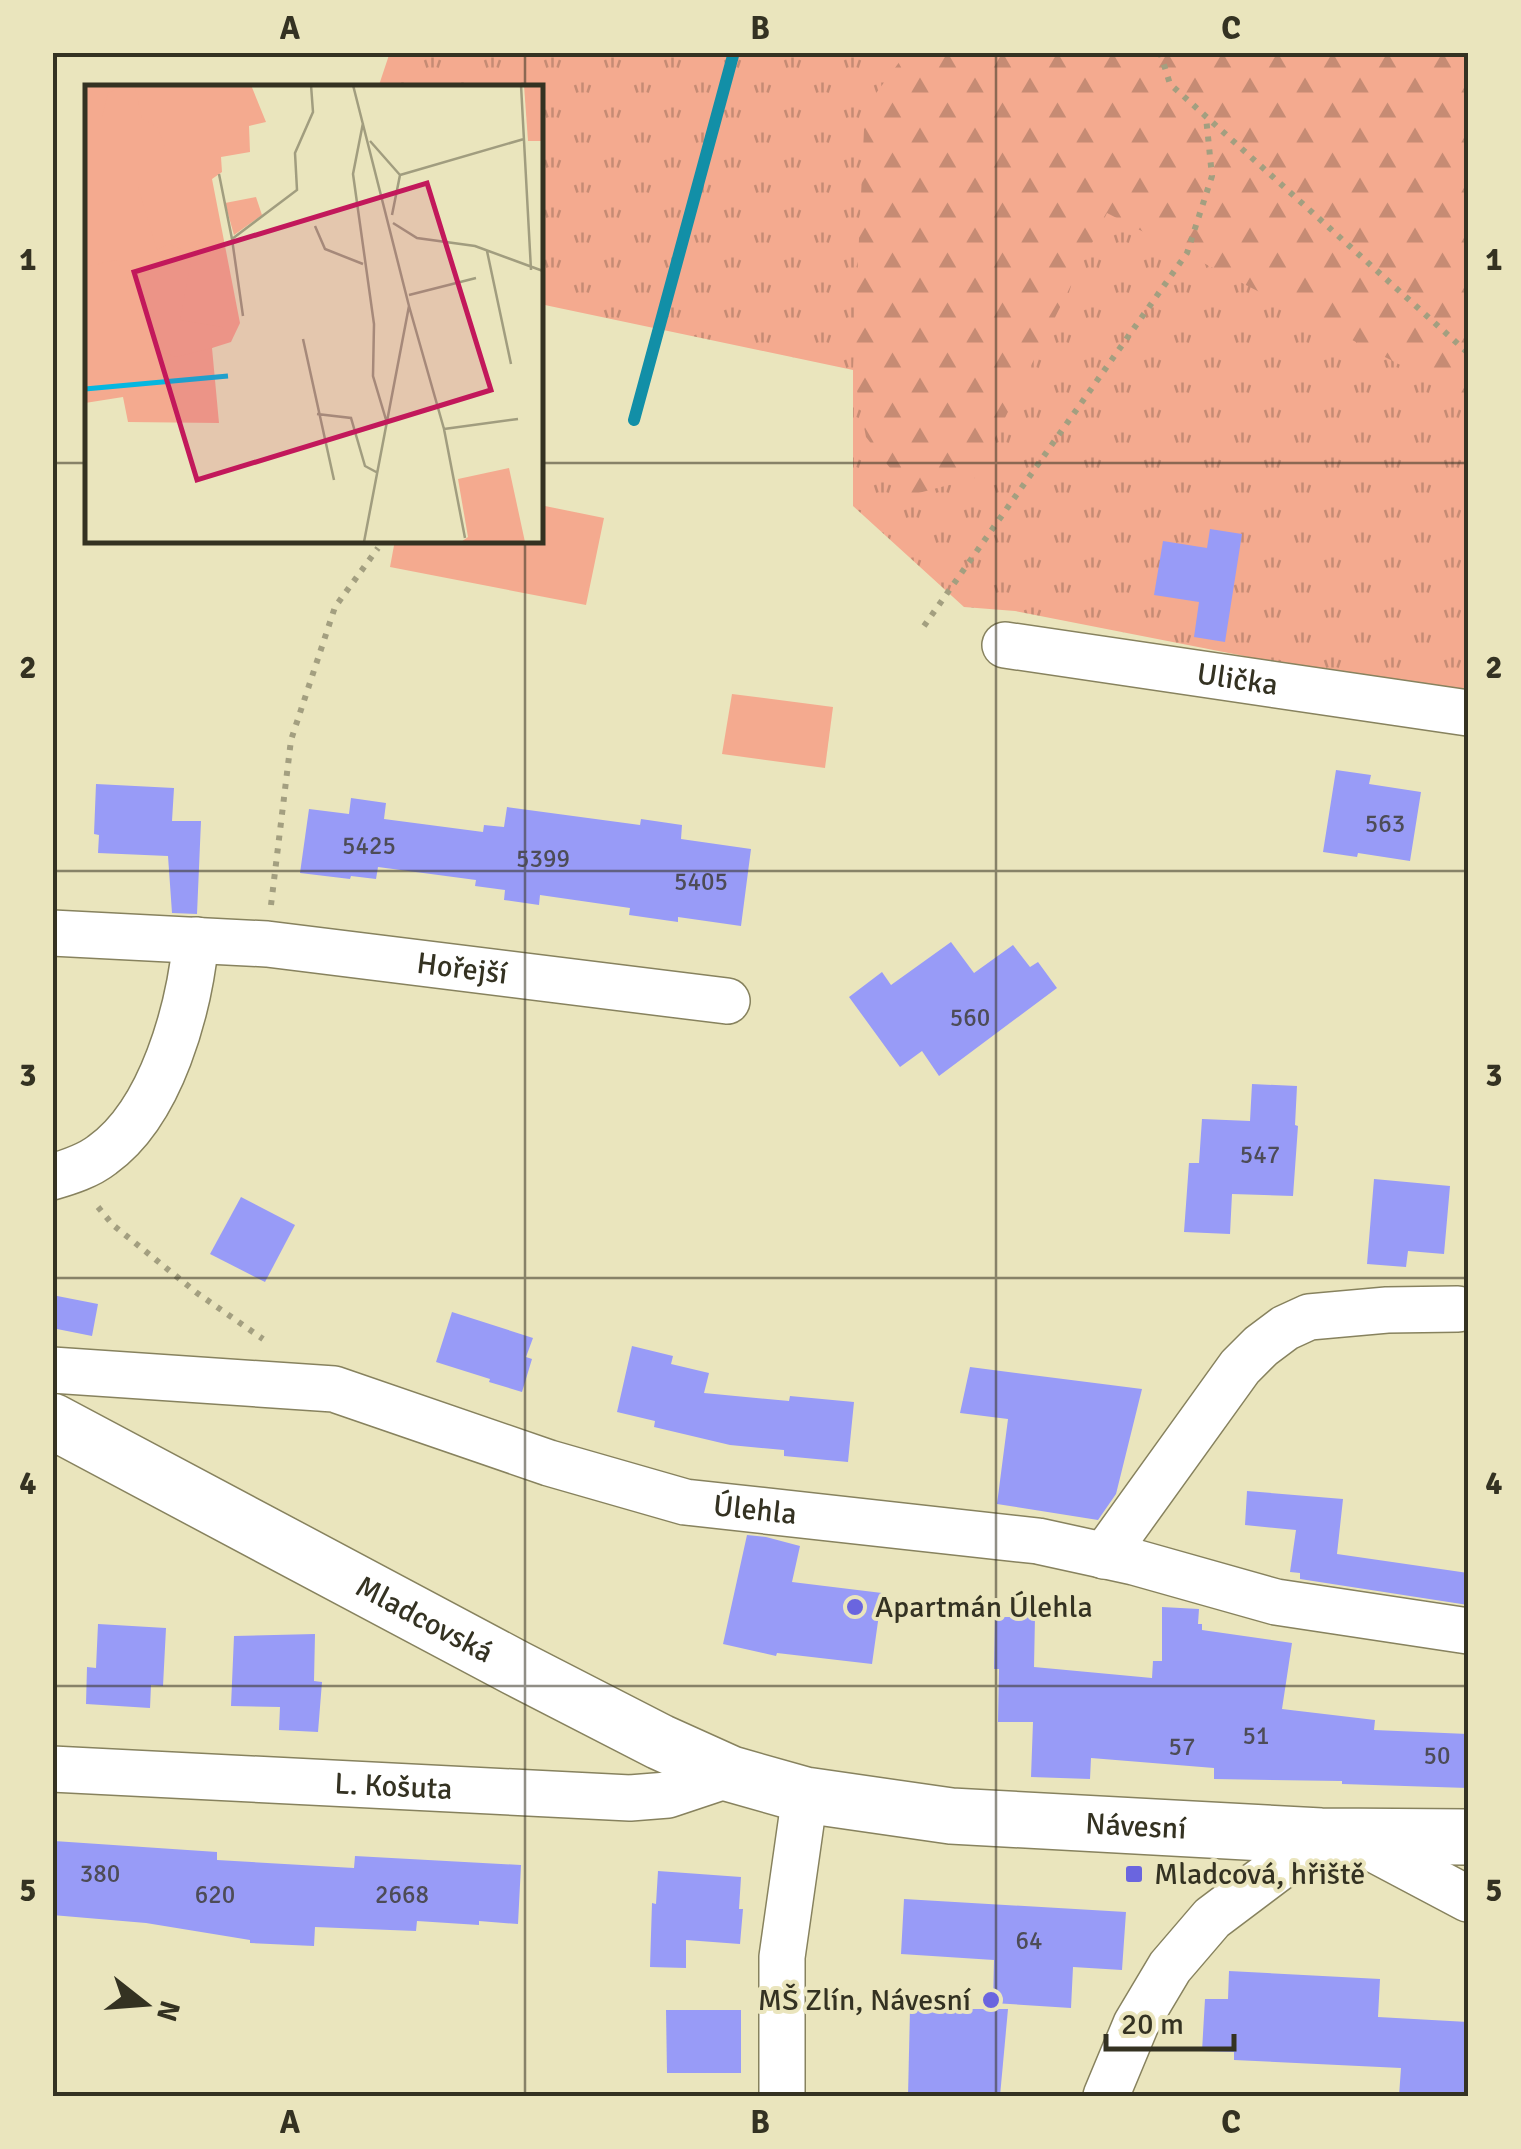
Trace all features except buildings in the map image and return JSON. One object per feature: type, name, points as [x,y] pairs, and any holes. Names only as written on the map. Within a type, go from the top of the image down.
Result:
[{"type":"street","name":"Ulička","points":[[1005,645],[1468,713]]},
{"type":"street","name":"Hořejší","points":[[52,933],[310,948],[728,1000]]},
{"type":"street","points":[[52,1177],[102,1156],[143,1112],[170,1052],[192,980],[196,940]]},
{"type":"street","points":[[1104,1556],[1240,1367],[1285,1328],[1309,1317],[1458,1309]]},
{"type":"street","name":"Úlehla","points":[[52,1370],[334,1389],[566,1468],[684,1502],[1038,1541],[1276,1602],[1468,1631]]},
{"type":"street","name":"Mladcovská","points":[[52,1420],[660,1742],[731,1774],[805,1795]]},
{"type":"street","name":"L. Košuta","points":[[52,1769],[630,1798],[668,1794],[731,1774]]},
{"type":"street","points":[[782,2096],[782,1958],[805,1795]]},
{"type":"street","name":"Návesní","points":[[805,1795],[951,1816],[1334,1836],[1468,1837]]},
{"type":"street","points":[[1106,2096],[1136,2024],[1170,1966],[1212,1918],[1334,1836],[1468,1900]]},
{"type":"path","points":[[1160,52],[1170,84],[1468,353]]},
{"type":"path","points":[[924,626],[1187,253],[1212,176],[1206,117]]},
{"type":"path","points":[[310,948],[314,924],[270,918],[291,740],[335,607],[378,548]]},
{"type":"path","points":[[95,1203],[113,1225],[198,1293],[274,1346]]},
{"type":"green space","points":[[390,52],[1468,53],[1468,691],[1325,672],[1015,611],[964,607],[853,506],[853,370],[542,304],[542,85],[379,85]]},
{"type":"green space","points":[[906,53],[1468,53],[1468,400],[1107,213],[975,478],[911,495],[866,437],[853,370],[865,108]]},
{"type":"green space","points":[[542,505],[604,518],[586,605],[390,567],[395,542],[542,542]]},
{"type":"green space","points":[[732,694],[833,707],[825,768],[722,754]]},
{"type":"waterway","points":[[634,420],[734,52]]},
{"type":"place","name":"Apartmán Úlehla","points":[[855,1607]]},
{"type":"place","name":"Mladcová, hřiště","points":[[1134,1874]]},
{"type":"place","name":"MŠ Zlín, Návesní","points":[[991,2000]]}]
